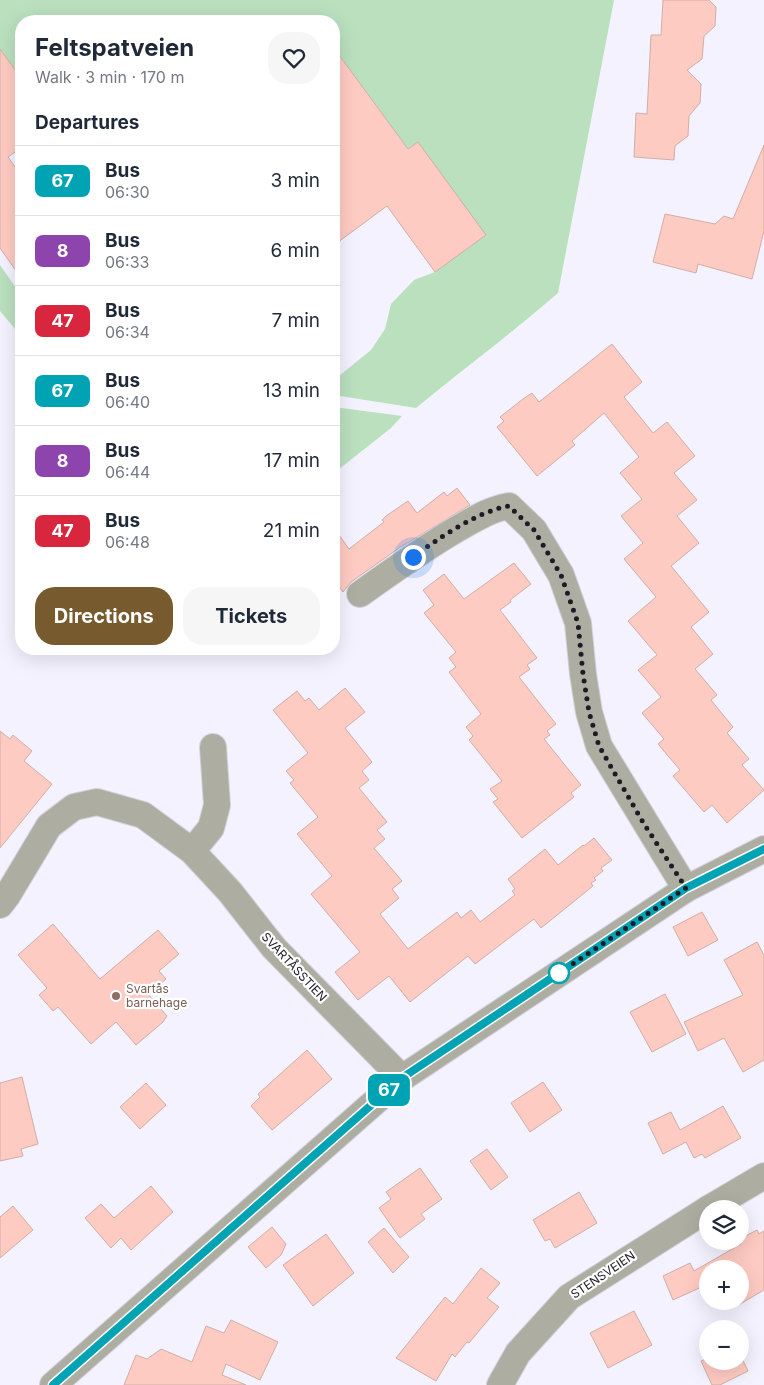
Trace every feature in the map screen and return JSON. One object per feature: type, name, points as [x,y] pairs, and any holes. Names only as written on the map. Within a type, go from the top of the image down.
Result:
[{"type":"street","points":[[360,594],[426,547],[474,519],[497,508],[509,506],[534,530],[561,575],[578,623],[589,712],[599,746],[644,824],[686,888]]},
{"type":"street","points":[[192,851],[211,828],[217,805],[213,747]]},
{"type":"street","name":"SVARTÅSSTIEN","points":[[0,905],[49,826],[74,807],[97,802],[143,815],[192,851],[230,892],[274,948],[402,1078]]},
{"type":"street","points":[[53,1385],[402,1078],[686,888],[764,849]]},
{"type":"street","name":"STENSVEIEN","points":[[723,1200],[764,1176]]},
{"type":"street","name":"STENSVEIEN","points":[[500,1385],[518,1353],[569,1297],[699,1215]]},
{"type":"green space","points":[[0,0],[614,0],[558,293],[416,408],[340,396],[340,375],[371,350],[385,329],[391,304],[414,280],[435,272],[418,142],[408,149],[340,56],[340,15],[15,15],[15,94],[0,74]]},
{"type":"green space","points":[[0,265],[15,286],[15,329],[0,311]]},
{"type":"green space","points":[[340,408],[402,416],[391,428],[340,468]]},
{"type":"building","points":[[663,0],[709,0],[716,7],[715,26],[704,36],[702,59],[687,70],[701,84],[700,103],[689,116],[688,136],[675,146],[674,160],[634,157],[636,113],[647,114],[651,35],[661,35]]},
{"type":"building","points":[[0,49],[15,70],[15,152],[8,157],[15,167],[15,269],[0,248]]},
{"type":"building","points":[[340,56],[408,149],[418,142],[486,235],[435,272],[387,206],[340,241]]},
{"type":"building","points":[[764,145],[764,231],[752,279],[698,264],[696,273],[653,262],[665,214],[715,224],[724,216],[733,219]]},
{"type":"building","points":[[612,344],[642,382],[624,397],[653,433],[667,422],[695,456],[674,473],[697,500],[677,516],[699,543],[671,566],[709,612],[691,627],[713,654],[695,669],[717,695],[711,700],[733,727],[727,733],[749,759],[742,765],[764,790],[727,823],[712,805],[704,812],[673,776],[680,770],[658,744],[664,739],[642,713],[661,697],[638,670],[657,655],[628,621],[656,597],[624,559],[643,543],[621,516],[642,499],[620,473],[639,457],[604,413],[572,441],[575,445],[537,476],[497,427],[504,421],[500,417],[523,399],[532,393],[539,402]]},
{"type":"building","points":[[457,488],[470,505],[399,548],[351,582],[343,592],[340,588],[340,536],[349,549],[384,522],[382,520],[386,516],[408,501],[417,513],[444,492],[447,496]]},
{"type":"building","points":[[514,563],[531,584],[500,610],[537,658],[527,665],[530,669],[519,677],[556,724],[547,731],[550,735],[544,739],[581,785],[571,793],[574,797],[522,838],[493,802],[498,799],[490,789],[502,781],[469,740],[473,736],[466,727],[481,714],[449,672],[456,667],[449,658],[456,652],[424,613],[434,605],[423,590],[444,574],[464,599]]},
{"type":"building","points":[[345,688],[365,712],[345,728],[372,762],[362,771],[369,780],[359,788],[387,822],[377,830],[385,839],[374,848],[402,881],[392,889],[399,898],[380,914],[408,949],[457,912],[461,918],[471,910],[480,922],[515,895],[512,891],[515,889],[508,879],[545,849],[558,865],[594,838],[612,860],[601,868],[603,871],[591,883],[593,886],[541,928],[534,919],[475,964],[468,956],[410,1002],[389,976],[358,1000],[335,972],[360,952],[311,894],[332,876],[297,834],[318,817],[290,783],[294,780],[286,771],[308,753],[273,710],[297,691],[305,701],[309,698],[319,710]]},
{"type":"building","points":[[0,731],[10,739],[13,735],[32,751],[24,761],[52,784],[0,848]]},
{"type":"building","points":[[702,912],[718,940],[688,956],[673,927]]},
{"type":"building","points":[[53,924],[100,979],[158,930],[179,954],[159,971],[166,979],[148,994],[167,1016],[163,1022],[136,1045],[116,1022],[91,1044],[58,1007],[53,1011],[39,995],[47,988],[18,955]]},
{"type":"building","points":[[757,942],[764,955],[764,1060],[743,1072],[724,1038],[698,1051],[684,1022],[743,995],[724,960]]},
{"type":"building","points":[[665,994],[686,1034],[652,1052],[630,1012]]},
{"type":"building","points":[[307,1050],[332,1079],[272,1130],[251,1106],[260,1097],[258,1094]]},
{"type":"building","points":[[22,1077],[38,1144],[21,1149],[23,1156],[0,1161],[0,1083]]},
{"type":"building","points":[[543,1082],[562,1110],[530,1132],[511,1103]]},
{"type":"building","points":[[146,1083],[166,1105],[140,1129],[120,1107]]},
{"type":"building","points":[[723,1106],[741,1138],[705,1158],[702,1154],[694,1158],[686,1142],[663,1154],[648,1123],[671,1112],[680,1130]]},
{"type":"building","points":[[487,1149],[508,1177],[491,1190],[470,1161]]},
{"type":"building","points":[[420,1168],[442,1199],[421,1214],[425,1219],[400,1238],[379,1208],[391,1199],[386,1192]]},
{"type":"building","points":[[151,1186],[173,1212],[131,1250],[121,1238],[111,1248],[85,1218],[101,1204],[114,1218]]},
{"type":"building","points":[[579,1192],[597,1223],[555,1248],[550,1239],[545,1241],[533,1220]]},
{"type":"building","points":[[13,1206],[33,1230],[0,1258],[0,1217]]},
{"type":"building","points":[[272,1227],[286,1244],[281,1255],[266,1268],[248,1247]]},
{"type":"building","points":[[384,1228],[409,1257],[393,1273],[368,1242]]},
{"type":"building","points":[[757,1230],[759,1234],[764,1231],[764,1290],[749,1299],[749,1260],[713,1260],[731,1250],[749,1250],[749,1234]]},
{"type":"building","points":[[326,1234],[354,1273],[313,1306],[283,1265]]},
{"type":"building","points":[[690,1263],[694,1271],[699,1268],[699,1288],[673,1300],[663,1276]]},
{"type":"building","points":[[481,1268],[500,1283],[487,1298],[499,1307],[455,1357],[452,1354],[436,1381],[396,1358],[445,1297],[453,1304]]},
{"type":"building","points":[[634,1311],[652,1345],[608,1368],[590,1333]]},
{"type":"building","points":[[231,1320],[278,1342],[260,1380],[226,1364],[222,1375],[246,1385],[124,1385],[136,1355],[147,1359],[161,1349],[192,1362],[206,1326],[224,1333]]},
{"type":"building","points":[[705,1370],[748,1371],[720,1385],[712,1385]]},
{"type":"bus line","name":"67","points":[[53,1385],[402,1078],[686,888],[764,849]]},
{"type":"place","name":"Svartås barnehage","points":[[116,996]]},
{"type":"route","points":[[413,557],[426,547],[497,508],[509,506],[534,530],[561,575],[578,623],[589,712],[599,746],[644,824],[686,888],[559,973]]}]
